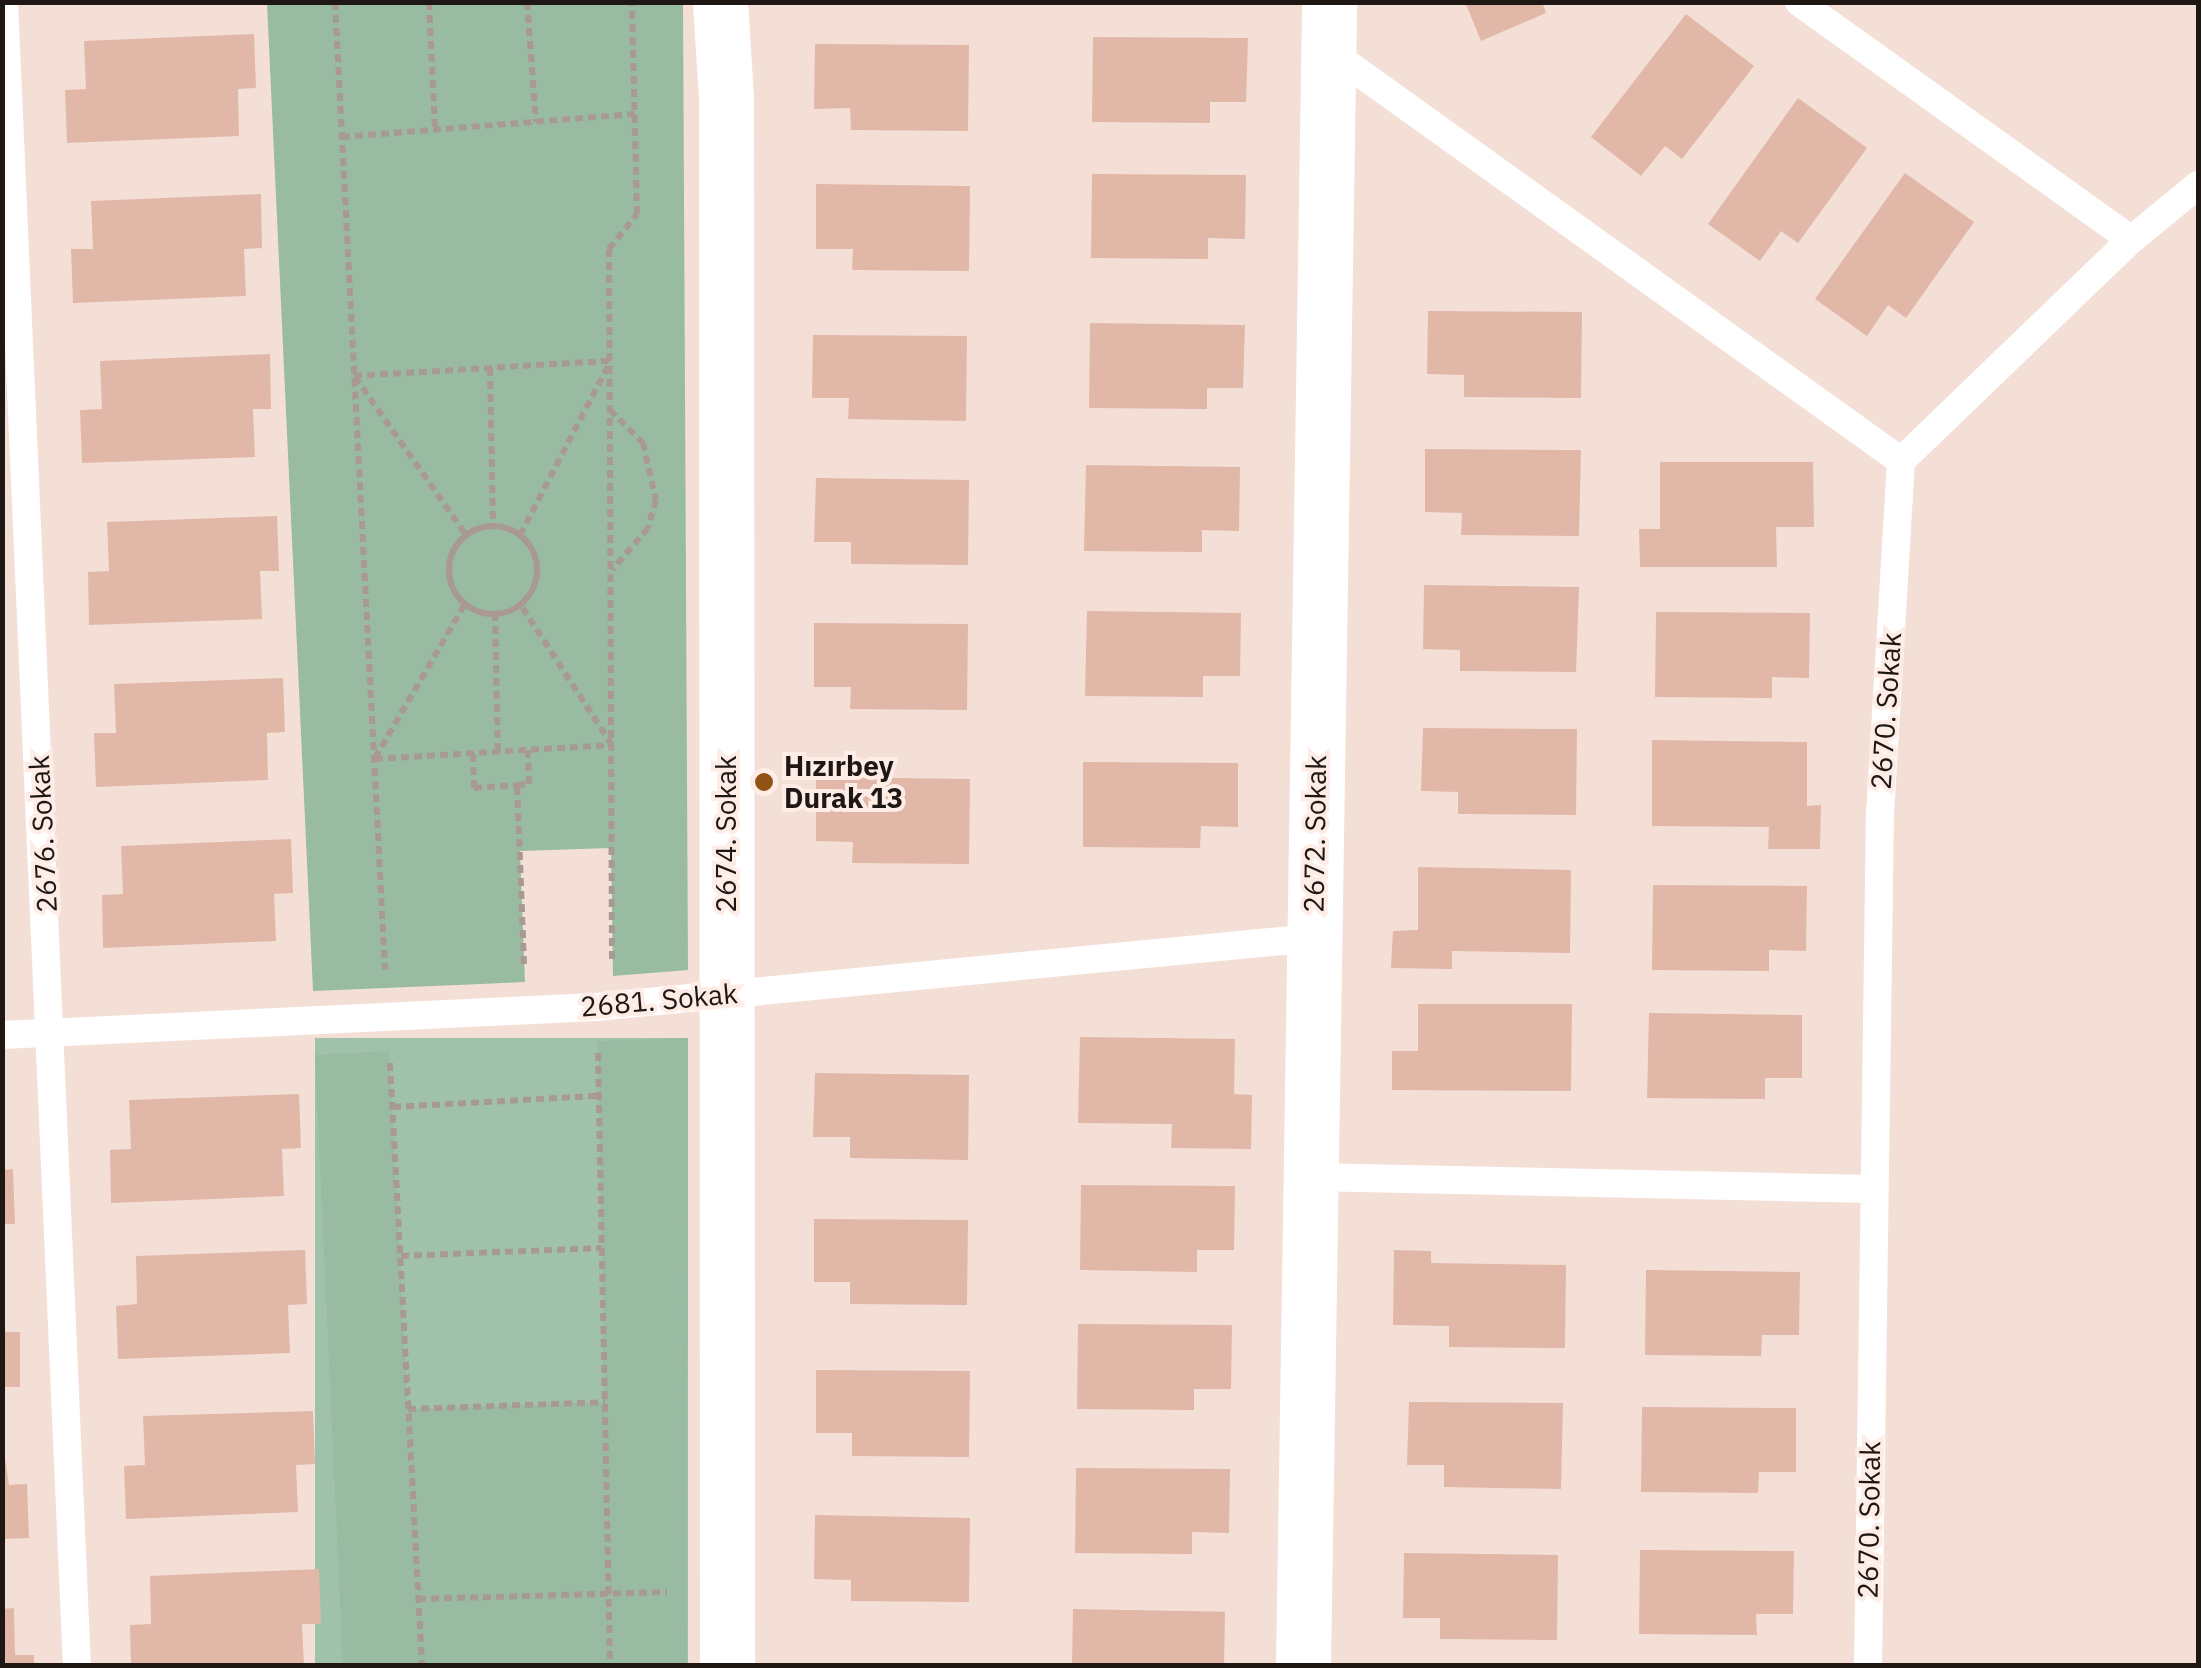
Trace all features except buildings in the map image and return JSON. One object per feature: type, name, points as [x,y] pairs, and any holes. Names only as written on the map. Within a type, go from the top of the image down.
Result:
[{"type":"street","name":"2674. Sokak","points":[[720,2],[726,1666]]},
{"type":"street","name":"2672. Sokak","points":[[1302,1666],[1328,26]]},
{"type":"lane","name":"2676. Sokak","points":[[4,2],[77,1666]]},
{"type":"lane","points":[[1799,2],[2131,240]]},
{"type":"lane","points":[[1328,26],[1902,462],[2131,240],[2198,185]]},
{"type":"lane","name":"2670. Sokak","points":[[1868,1666],[1880,810],[1902,462]]},
{"type":"lane","name":"2681. Sokak","points":[[2,1034],[612,1005],[1313,938]]},
{"type":"lane","points":[[1310,1177],[1873,1188]]},
{"type":"path","points":[[336,2],[422,1666]]},
{"type":"path","points":[[428,2],[435,129]]},
{"type":"path","points":[[527,2],[536,122]]},
{"type":"path","points":[[612,1005],[609,249],[637,214],[632,2]]},
{"type":"path","points":[[342,137],[636,114]]},
{"type":"path","points":[[354,376],[610,361]]},
{"type":"path","points":[[520,535],[610,361]]},
{"type":"path","points":[[490,368],[493,526]]},
{"type":"path","points":[[354,376],[467,535]]},
{"type":"path","points":[[610,410],[643,442],[656,500],[648,528],[611,571]]},
{"type":"path","points":[[493,526],[520,535],[537,566],[530,594],[520,604],[495,613],[465,604],[450,565],[467,535],[493,526]]},
{"type":"path","points":[[375,760],[465,604]]},
{"type":"path","points":[[520,604],[612,745]]},
{"type":"path","points":[[495,613],[498,752]]},
{"type":"path","points":[[375,760],[612,745]]},
{"type":"path","points":[[472,754],[474,788],[517,785],[529,784],[528,750]]},
{"type":"path","points":[[517,785],[525,1010]]},
{"type":"path","points":[[598,1041],[610,1666]]},
{"type":"path","points":[[393,1107],[599,1096]]},
{"type":"path","points":[[401,1256],[602,1248]]},
{"type":"path","points":[[408,1409],[605,1402]]},
{"type":"path","points":[[418,1599],[687,1591]]},
{"type":"green space","points":[[267,3],[683,3],[688,970],[613,976],[611,848],[520,851],[525,982],[313,991]]},
{"type":"green space","points":[[315,1038],[688,1038],[688,1665],[315,1665]]},
{"type":"green space","points":[[688,1038],[687,1665],[343,1665],[315,1055],[389,1051],[408,1409],[604,1402],[598,1041]]},
{"type":"place","name":"Hızırbey Durak 13","points":[[764,782]]}]
